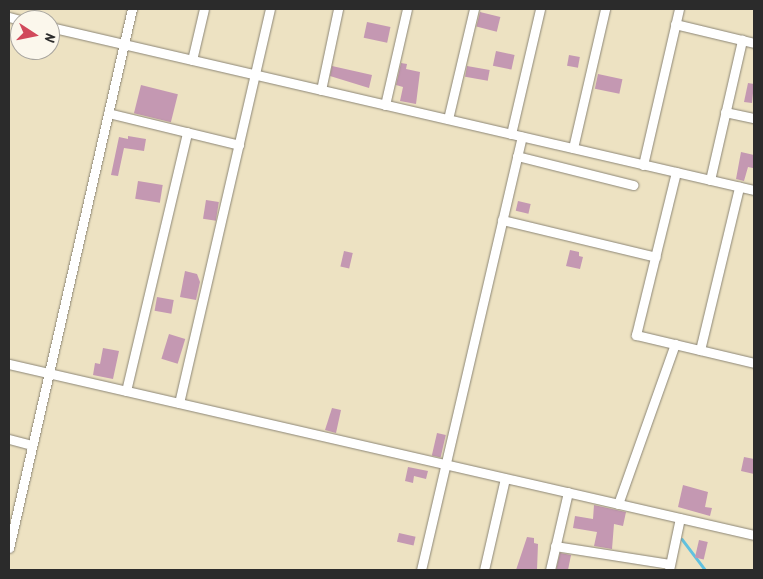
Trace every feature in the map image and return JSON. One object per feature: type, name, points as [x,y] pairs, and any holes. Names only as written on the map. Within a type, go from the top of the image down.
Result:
[{"type":"street","points":[[9,546],[132,9]]},
{"type":"street","points":[[192,60],[204,9]]},
{"type":"street","points":[[179,403],[270,9]]},
{"type":"street","points":[[320,90],[338,9]]},
{"type":"street","points":[[385,105],[407,9]]},
{"type":"street","points":[[448,120],[474,9]]},
{"type":"street","points":[[511,134],[540,9]]},
{"type":"street","points":[[573,148],[605,9]]},
{"type":"street","points":[[643,165],[679,9]]},
{"type":"street","points":[[675,24],[754,43]]},
{"type":"street","points":[[60,29],[754,190]]},
{"type":"street","points":[[710,180],[742,40]]},
{"type":"street","points":[[725,112],[754,118]]},
{"type":"street","points":[[108,113],[238,145]]},
{"type":"street","points":[[126,391],[187,132]]},
{"type":"street","points":[[420,570],[522,136]]},
{"type":"street","points":[[517,156],[633,184]]},
{"type":"street","points":[[676,172],[636,335],[754,363]]},
{"type":"street","points":[[700,350],[739,187]]},
{"type":"street","points":[[502,220],[656,257]]},
{"type":"street","points":[[618,504],[675,344]]},
{"type":"street","points":[[9,364],[754,535]]},
{"type":"street","points":[[9,439],[32,445]]},
{"type":"street","points":[[484,570],[505,478]]},
{"type":"street","points":[[550,570],[568,492]]},
{"type":"street","points":[[555,546],[669,567],[680,518]]},
{"type":"building","points":[[480,12],[500,17],[497,32],[476,27]]},
{"type":"building","points":[[367,22],[390,27],[387,43],[364,38]]},
{"type":"building","points":[[496,51],[515,55],[511,70],[493,66]]},
{"type":"building","points":[[569,55],[580,57],[578,68],[567,66]]},
{"type":"building","points":[[401,63],[407,64],[406,69],[420,72],[416,104],[400,101],[403,87],[396,85]]},
{"type":"building","points":[[332,66],[372,75],[369,88],[330,76]]},
{"type":"building","points":[[467,66],[490,70],[488,81],[465,77]]},
{"type":"building","points":[[598,74],[622,79],[619,94],[595,89]]},
{"type":"building","points":[[748,83],[754,84],[752,103],[744,102]]},
{"type":"building","points":[[141,85],[178,94],[171,122],[134,113]]},
{"type":"building","points":[[128,136],[146,139],[144,151],[124,148],[118,176],[111,175],[119,137],[128,139]]},
{"type":"building","points":[[741,152],[754,155],[753,168],[748,167],[744,181],[736,179]]},
{"type":"building","points":[[138,181],[163,185],[160,203],[135,199]]},
{"type":"building","points":[[206,200],[219,202],[216,221],[203,219]]},
{"type":"building","points":[[518,201],[531,204],[528,214],[516,211]]},
{"type":"building","points":[[570,250],[579,252],[579,256],[583,257],[580,269],[566,266]]},
{"type":"building","points":[[344,251],[353,253],[349,269],[340,267]]},
{"type":"building","points":[[185,271],[197,274],[200,282],[196,300],[180,297]]},
{"type":"building","points":[[157,297],[174,300],[171,314],[155,311]]},
{"type":"building","points":[[169,334],[185,339],[178,364],[161,359]]},
{"type":"building","points":[[103,348],[119,351],[113,379],[93,375],[95,363],[100,364]]},
{"type":"building","points":[[332,408],[341,410],[336,433],[325,430]]},
{"type":"building","points":[[437,433],[446,435],[441,457],[432,455]]},
{"type":"building","points":[[744,457],[754,459],[754,474],[741,471]]},
{"type":"building","points":[[408,467],[428,471],[426,479],[414,476],[413,483],[405,481]]},
{"type":"building","points":[[683,485],[708,492],[705,507],[712,508],[710,516],[678,507]]},
{"type":"building","points":[[594,505],[626,512],[623,526],[614,524],[612,549],[594,546],[597,532],[573,528],[575,516],[593,519]]},
{"type":"building","points":[[399,533],[416,537],[414,546],[397,542]]},
{"type":"building","points":[[527,537],[534,538],[534,543],[538,544],[537,570],[516,570]]},
{"type":"building","points":[[699,540],[708,542],[704,560],[695,558]]},
{"type":"building","points":[[560,553],[571,555],[568,570],[556,570]]},
{"type":"waterway","points":[[682,539],[705,570]]}]
